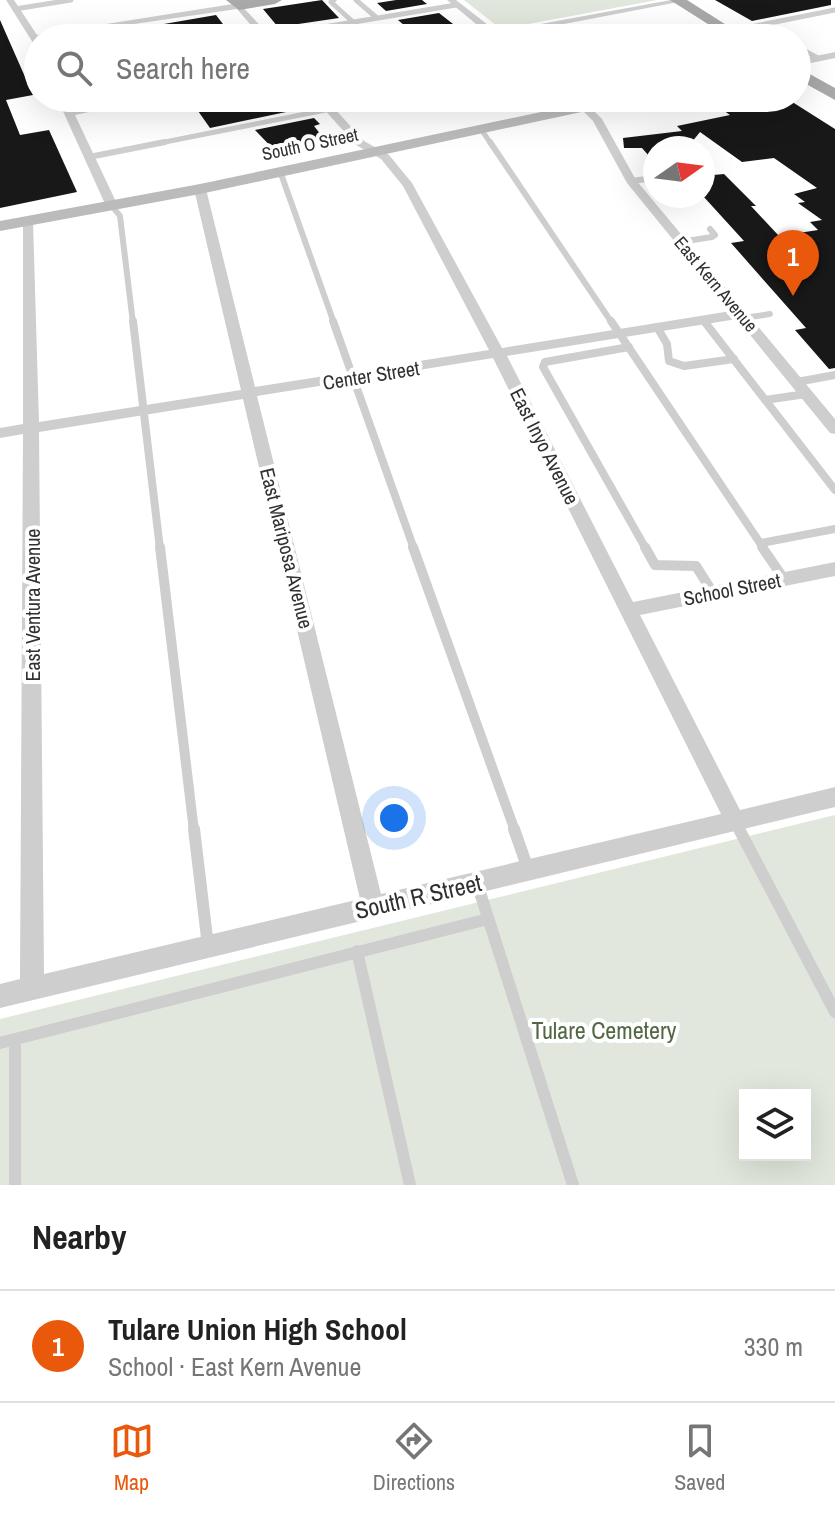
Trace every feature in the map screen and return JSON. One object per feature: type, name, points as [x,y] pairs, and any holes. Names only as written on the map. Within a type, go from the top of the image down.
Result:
[{"type":"main road","points":[[236,3],[275,0]]},
{"type":"main road","points":[[680,0],[717,24]]},
{"type":"main road","points":[[811,80],[835,95]]},
{"type":"main road","name":"South O Street","points":[[0,226],[200,189],[481,129],[543,112]]},
{"type":"street","points":[[558,24],[680,0]]},
{"type":"street","points":[[453,2],[481,24]]},
{"type":"street","points":[[126,24],[236,3],[253,24]]},
{"type":"street","points":[[13,4],[24,25]]},
{"type":"street","points":[[811,60],[835,55]]},
{"type":"street","points":[[74,112],[69,113],[112,206]]},
{"type":"street","name":"East Inyo Avenue","points":[[332,112],[360,143],[398,169],[408,185],[498,353],[735,821]]},
{"type":"street","name":"East Kern Avenue","points":[[588,112],[604,131],[631,181],[835,429]]},
{"type":"street","name":"East Mariposa Avenue","points":[[200,189],[373,907]]},
{"type":"street","name":"East Ventura Avenue","points":[[27,222],[31,428],[32,988]]},
{"type":"street","name":"Center Street","points":[[0,433],[742,316]]},
{"type":"street","name":"School Street","points":[[629,610],[835,569]]},
{"type":"street","name":"South R Street","points":[[0,996],[835,797]]},
{"type":"lane","points":[[13,4],[71,0]]},
{"type":"lane","points":[[334,0],[331,2],[353,22]]},
{"type":"lane","points":[[356,0],[377,18]]},
{"type":"lane","points":[[342,24],[453,2]]},
{"type":"lane","points":[[764,24],[835,10]]},
{"type":"lane","points":[[811,54],[818,58]]},
{"type":"lane","points":[[89,157],[314,112]]},
{"type":"lane","points":[[481,129],[784,579]]},
{"type":"lane","points":[[280,171],[529,870]]},
{"type":"lane","points":[[631,181],[643,180]]},
{"type":"lane","points":[[112,206],[120,216],[208,946]]},
{"type":"lane","points":[[680,242],[712,237],[715,235],[710,229]]},
{"type":"lane","points":[[742,316],[770,314]]},
{"type":"lane","points":[[703,320],[835,490]]},
{"type":"lane","points":[[657,327],[667,344],[669,361],[677,366],[734,359]]},
{"type":"lane","points":[[562,343],[572,357]]},
{"type":"lane","points":[[629,347],[545,362],[543,367],[655,565],[662,568],[688,564],[696,566],[713,593]]},
{"type":"lane","points":[[797,382],[835,375]]},
{"type":"lane","points":[[765,400],[806,394]]},
{"type":"lane","points":[[761,543],[835,529]]},
{"type":"lane","points":[[735,821],[835,1012]]},
{"type":"lane","points":[[477,882],[573,1185]]},
{"type":"lane","points":[[0,1043],[488,919]]},
{"type":"lane","points":[[357,951],[410,1185]]},
{"type":"lane","points":[[15,1039],[15,1185]]},
{"type":"green space","points":[[464,0],[657,0],[528,24],[495,24]]},
{"type":"green space","name":"Tulare Cemetery","points":[[835,815],[835,1185],[0,1185],[0,1019]]},
{"type":"building","points":[[322,0],[339,18],[276,24],[263,9]]},
{"type":"building","points":[[422,0],[427,4],[386,11],[377,3]]},
{"type":"building","points":[[715,0],[831,0],[831,5],[752,21]]},
{"type":"building","points":[[439,13],[453,24],[403,24],[398,20]]},
{"type":"building","points":[[216,15],[223,24],[164,24]]},
{"type":"building","points":[[0,20],[24,75],[24,97],[6,100],[20,135],[49,130],[77,192],[0,208]]},
{"type":"building","points":[[199,112],[286,112],[210,128]]},
{"type":"building","points":[[726,112],[808,112],[835,129],[835,368],[829,369],[795,330],[806,328],[731,243],[744,241],[714,208],[715,175],[724,174],[756,206],[751,206],[779,236],[818,230],[810,222],[822,220],[798,203],[805,202],[794,194],[817,188],[774,158],[742,162],[715,143],[715,136],[706,136],[700,132],[697,136],[643,136],[643,149],[624,148],[623,138],[682,131],[677,126],[730,115]]},
{"type":"building","points":[[314,118],[320,124],[314,126],[329,145],[278,154],[255,130]]},
{"type":"place","name":"Tulare Union High School","points":[[793,296]]}]
